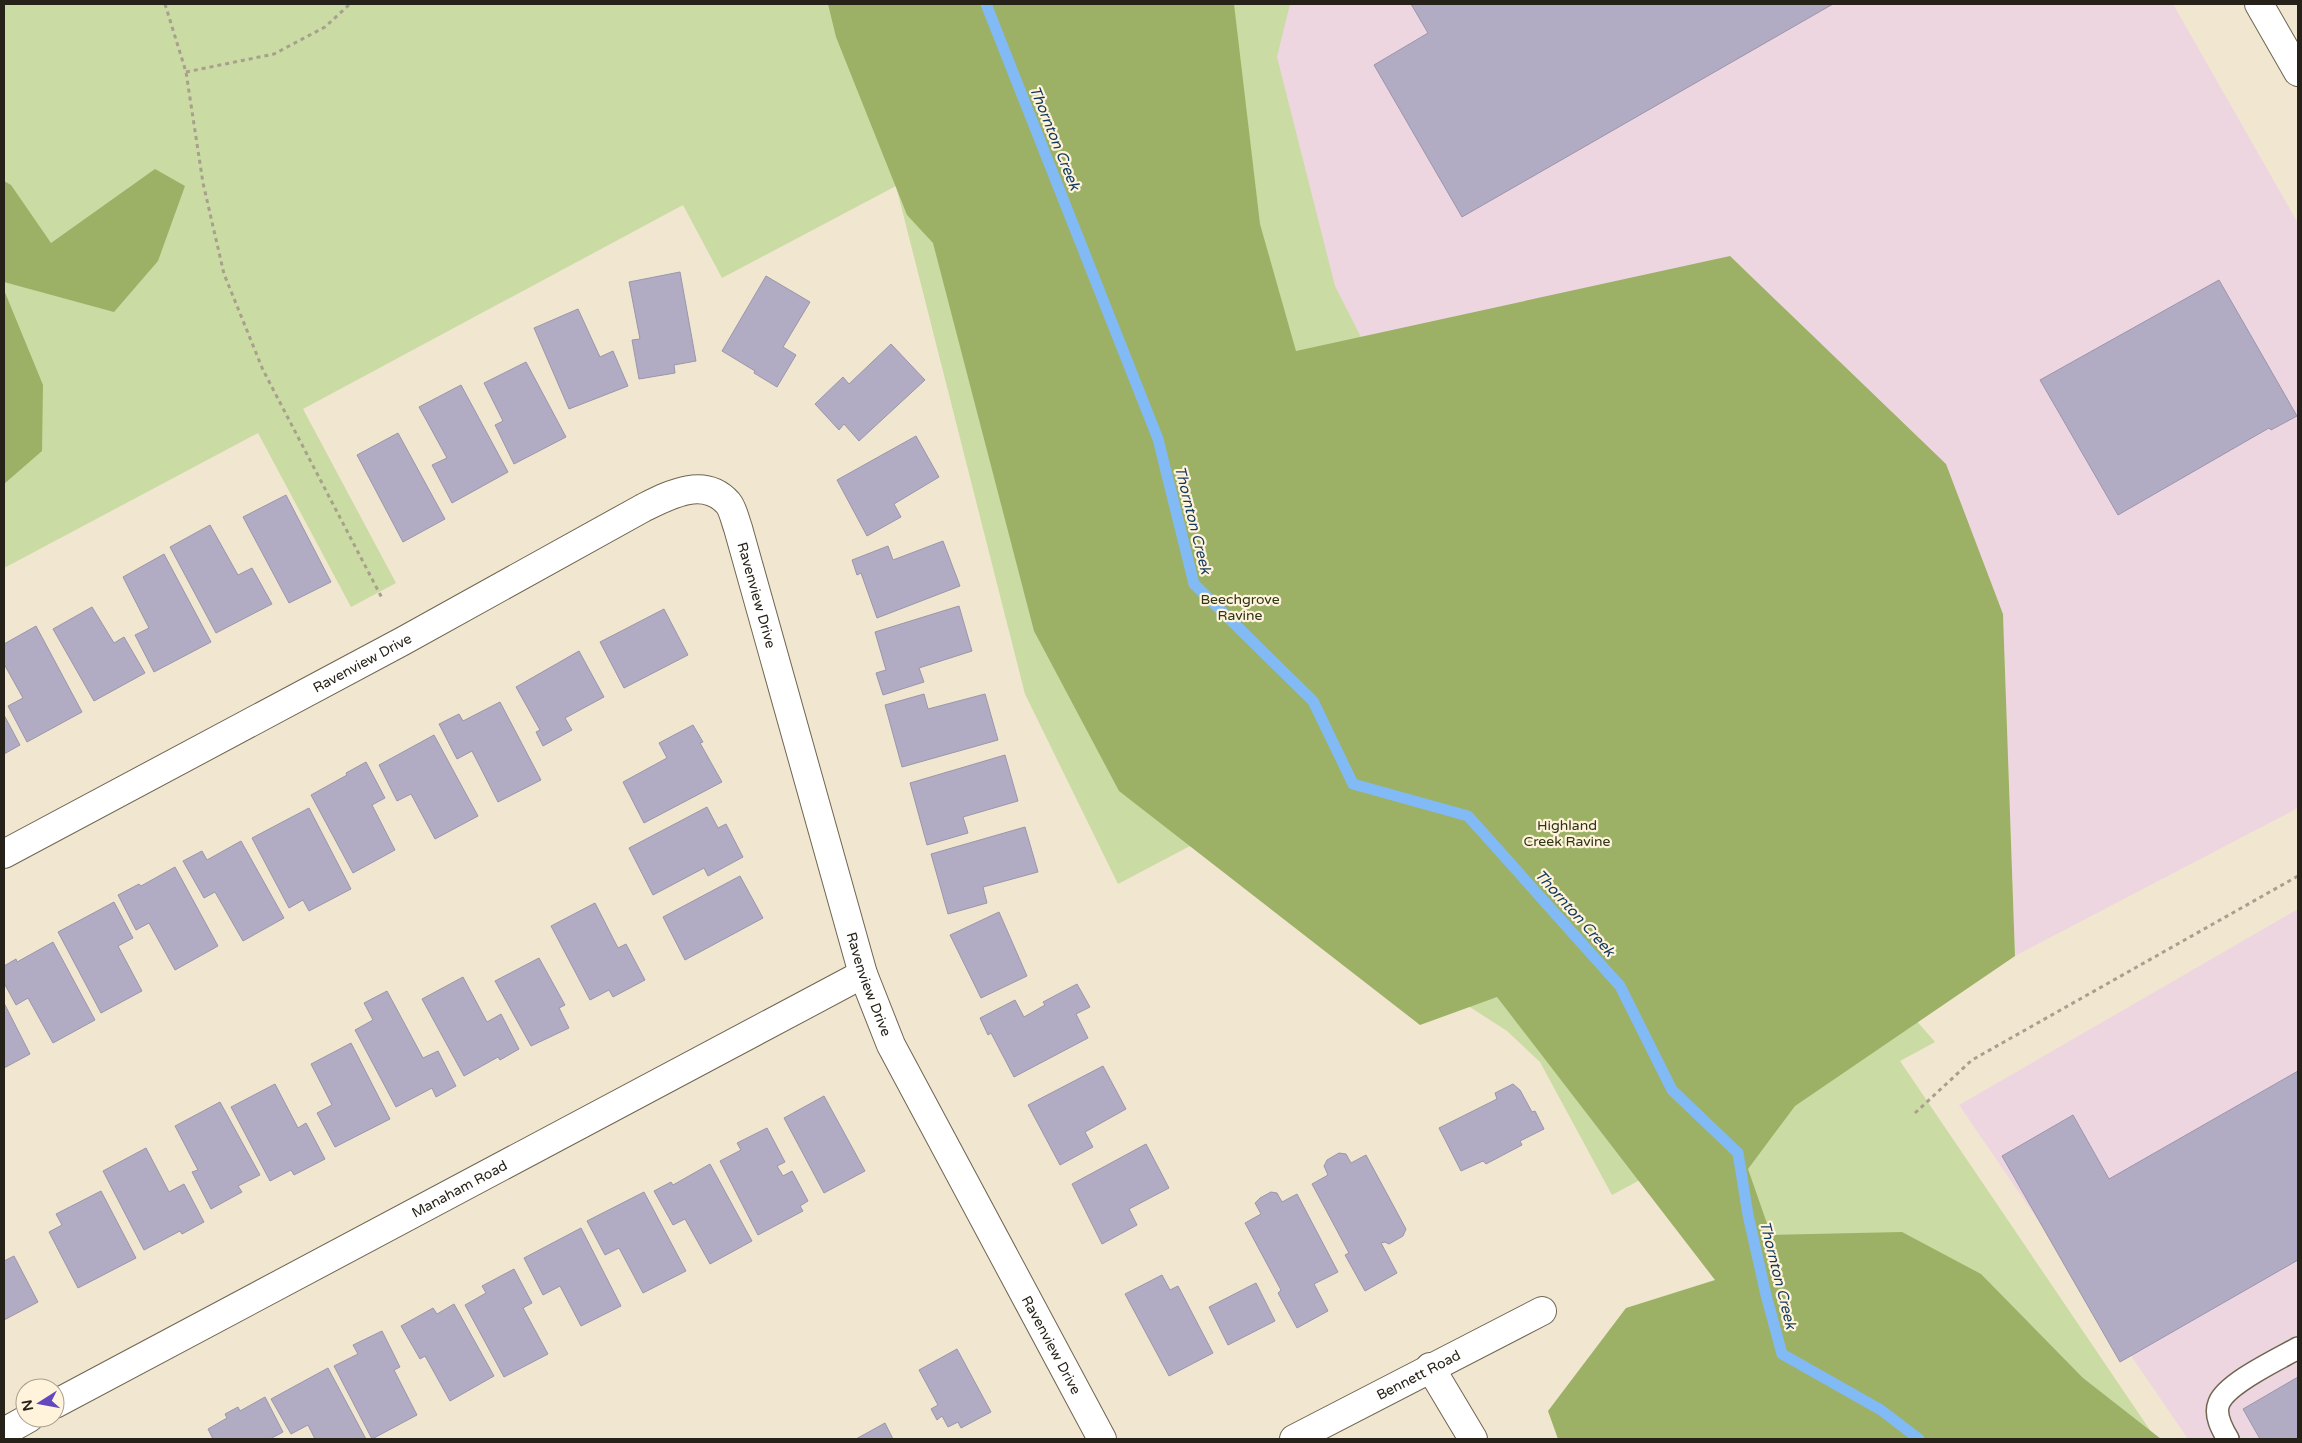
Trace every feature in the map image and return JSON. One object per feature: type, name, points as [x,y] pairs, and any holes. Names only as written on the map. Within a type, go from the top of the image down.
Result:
[{"type":"street","points":[[2259,4],[2298,72]]},
{"type":"street","name":"Ravenview Drive","points":[[4,854],[403,641],[643,508],[667,496],[692,488],[711,490],[728,503],[738,528],[863,974],[892,1045],[1102,1439]]},
{"type":"street","name":"Manaham Road","points":[[65,1399],[863,974]]},
{"type":"street","name":"Bennett Road","points":[[1294,1439],[1430,1367],[1542,1311]]},
{"type":"street","points":[[1430,1367],[1473,1439]]},
{"type":"street","points":[[4,1432],[15,1426]]},
{"type":"lane","points":[[2228,1439],[2219,1425],[2218,1404],[2228,1389],[2298,1348]]},
{"type":"path","points":[[165,4],[186,72],[203,183],[224,274],[263,370],[383,600]]},
{"type":"path","points":[[186,72],[274,54],[325,27],[350,4]]},
{"type":"path","points":[[1915,1113],[1972,1060],[2298,876]]},
{"type":"shaded area","points":[[1234,4],[2173,4],[2298,223],[2298,808],[2015,956],[2003,614],[1296,351]]},
{"type":"shaded area","points":[[2298,909],[2298,1439],[2188,1439],[1959,1105]]},
{"type":"green space","name":"Beechgrove Ravine","points":[[4,4],[1290,4],[1277,57],[1335,286],[1480,571],[1818,908],[1935,1042],[1900,1061],[2156,1439],[1649,1175],[1612,1195],[1540,1062],[1507,1031],[1207,837],[1118,884],[1025,694],[896,186],[722,278],[683,205],[303,409],[396,583],[351,607],[258,433],[4,568]]},
{"type":"green space","name":"Highland Creek Ravine","points":[[828,4],[1234,4],[1260,224],[1296,351],[1730,256],[1946,464],[2003,614],[2015,956],[1795,1106],[1748,1169],[1771,1235],[1902,1232],[1981,1274],[2083,1378],[2161,1439],[1558,1439],[1548,1411],[1626,1308],[1715,1280],[1497,997],[1420,1025],[1119,791],[1034,631],[933,243],[907,215],[836,37]]},
{"type":"green space","points":[[155,169],[185,186],[158,261],[114,312],[4,282],[4,181],[11,185],[51,243]]},
{"type":"green space","points":[[4,290],[43,385],[42,451],[4,484]]},
{"type":"building","points":[[1411,4],[1833,4],[1462,217],[1374,65],[1428,33]]},
{"type":"building","points":[[680,272],[696,361],[674,365],[675,373],[639,379],[632,340],[640,339],[629,282]]},
{"type":"building","points":[[766,276],[810,302],[783,347],[796,355],[777,387],[722,351]]},
{"type":"building","points":[[2219,280],[2297,416],[2271,430],[2269,428],[2118,515],[2040,380]]},
{"type":"building","points":[[578,309],[600,357],[613,351],[628,386],[569,409],[534,328]]},
{"type":"building","points":[[891,344],[925,380],[859,441],[844,424],[839,430],[815,404],[843,377],[849,384]]},
{"type":"building","points":[[526,362],[566,437],[514,464],[495,425],[503,421],[484,383]]},
{"type":"building","points":[[461,385],[508,472],[452,503],[432,465],[447,458],[419,407]]},
{"type":"building","points":[[398,433],[445,519],[403,542],[357,455]]},
{"type":"building","points":[[916,436],[939,477],[894,504],[901,517],[867,536],[837,480]]},
{"type":"building","points":[[286,495],[331,582],[289,603],[243,517]]},
{"type":"building","points":[[210,525],[238,575],[252,568],[272,604],[216,633],[170,547]]},
{"type":"building","points":[[943,541],[960,586],[877,618],[861,573],[857,575],[852,560],[888,546],[893,560]]},
{"type":"building","points":[[164,554],[211,642],[154,672],[135,635],[149,628],[123,577]]},
{"type":"building","points":[[959,606],[972,651],[919,668],[924,682],[883,695],[876,673],[886,670],[875,632]]},
{"type":"building","points":[[92,607],[114,643],[124,637],[145,673],[94,701],[53,629]]},
{"type":"building","points":[[664,609],[688,655],[624,688],[600,642]]},
{"type":"building","points":[[36,626],[82,712],[27,742],[8,706],[23,698],[4,664],[4,644]]},
{"type":"building","points":[[579,651],[604,697],[565,718],[572,730],[543,746],[536,732],[540,730],[516,687]]},
{"type":"building","points":[[924,694],[928,709],[985,694],[998,740],[902,767],[885,705]]},
{"type":"building","points":[[500,702],[541,780],[498,802],[472,751],[457,759],[439,724],[459,714],[463,721]]},
{"type":"building","points":[[4,715],[20,745],[4,754]]},
{"type":"building","points":[[693,725],[703,742],[700,743],[722,782],[644,823],[623,782],[667,758],[659,743]]},
{"type":"building","points":[[434,735],[478,816],[435,839],[411,794],[397,801],[379,765]]},
{"type":"building","points":[[1005,755],[1018,801],[963,817],[968,833],[927,845],[910,783]]},
{"type":"building","points":[[366,762],[385,798],[372,805],[395,850],[353,873],[311,795]]},
{"type":"building","points":[[707,807],[718,828],[726,824],[743,857],[708,876],[704,868],[653,895],[629,848]]},
{"type":"building","points":[[309,808],[351,889],[309,911],[303,900],[289,908],[252,838]]},
{"type":"building","points":[[1025,827],[1038,872],[983,887],[987,903],[948,914],[931,854]]},
{"type":"building","points":[[241,841],[284,918],[243,941],[215,892],[204,898],[183,861],[202,851],[207,860]]},
{"type":"building","points":[[175,867],[218,946],[175,970],[149,923],[136,930],[118,895],[139,884],[141,886]]},
{"type":"building","points":[[740,876],[763,918],[685,960],[663,917]]},
{"type":"building","points":[[114,902],[133,938],[118,946],[142,991],[101,1013],[58,932]]},
{"type":"building","points":[[595,903],[618,948],[626,944],[645,980],[613,997],[609,990],[590,1000],[551,926]]},
{"type":"building","points":[[999,912],[1027,976],[981,998],[950,935]]},
{"type":"building","points":[[53,942],[95,1020],[53,1043],[28,998],[16,1005],[4,983],[4,966],[16,959],[17,962]]},
{"type":"building","points":[[539,958],[565,1005],[559,1008],[569,1028],[531,1046],[495,981]]},
{"type":"building","points":[[463,977],[487,1022],[501,1014],[519,1049],[500,1060],[498,1057],[464,1076],[422,999]]},
{"type":"building","points":[[1077,984],[1090,1007],[1076,1014],[1088,1038],[1014,1077],[991,1033],[988,1035],[980,1018],[1015,1000],[1024,1017],[1045,1005],[1043,1002]]},
{"type":"building","points":[[387,991],[423,1058],[438,1051],[456,1086],[436,1097],[432,1088],[396,1107],[355,1030],[373,1020],[364,1003]]},
{"type":"building","points":[[4,1003],[30,1054],[4,1068]]},
{"type":"building","points":[[351,1043],[390,1119],[335,1147],[317,1113],[332,1105],[311,1064]]},
{"type":"building","points":[[1103,1066],[1126,1109],[1085,1132],[1093,1147],[1060,1165],[1028,1105]]},
{"type":"building","points":[[2298,1071],[2298,1260],[2120,1362],[2002,1156],[2073,1115],[2109,1179]]},
{"type":"building","points":[[275,1084],[298,1128],[306,1123],[325,1159],[294,1175],[291,1170],[270,1181],[231,1107]]},
{"type":"building","points":[[1513,1084],[1520,1090],[1532,1112],[1535,1111],[1544,1129],[1520,1141],[1522,1145],[1486,1164],[1483,1161],[1461,1171],[1439,1128],[1497,1099],[1495,1093]]},
{"type":"building","points":[[824,1096],[865,1171],[824,1193],[784,1118]]},
{"type":"building","points":[[220,1102],[260,1175],[238,1186],[242,1192],[211,1209],[192,1172],[198,1170],[175,1126]]},
{"type":"building","points":[[767,1128],[785,1162],[777,1166],[783,1176],[792,1171],[808,1201],[800,1206],[803,1211],[758,1235],[720,1161],[741,1150],[737,1143]]},
{"type":"building","points":[[1146,1144],[1169,1188],[1129,1209],[1137,1225],[1102,1244],[1072,1184]]},
{"type":"building","points":[[146,1148],[169,1192],[184,1184],[204,1222],[182,1234],[180,1231],[144,1250],[103,1171]]},
{"type":"building","points":[[1339,1153],[1346,1154],[1351,1163],[1366,1155],[1406,1229],[1403,1236],[1389,1244],[1381,1243],[1397,1273],[1365,1291],[1345,1255],[1349,1253],[1312,1184],[1328,1175],[1324,1166],[1327,1160]]},
{"type":"building","points":[[710,1164],[752,1241],[710,1264],[685,1219],[673,1225],[654,1191],[671,1182],[673,1185]]},
{"type":"building","points":[[101,1191],[136,1258],[78,1288],[49,1232],[62,1225],[56,1214]]},
{"type":"building","points":[[644,1192],[686,1271],[643,1293],[619,1248],[605,1255],[587,1221]]},
{"type":"building","points":[[1271,1192],[1277,1193],[1282,1202],[1297,1194],[1338,1272],[1314,1284],[1328,1311],[1297,1328],[1278,1293],[1281,1290],[1245,1223],[1261,1214],[1255,1203]]},
{"type":"building","points":[[581,1228],[621,1306],[581,1326],[560,1286],[543,1295],[524,1258]]},
{"type":"building","points":[[14,1256],[38,1302],[4,1320],[4,1261]]},
{"type":"building","points":[[514,1269],[532,1303],[523,1308],[548,1354],[504,1377],[465,1305],[486,1293],[482,1286]]},
{"type":"building","points":[[1162,1275],[1170,1290],[1178,1286],[1213,1353],[1169,1376],[1125,1294]]},
{"type":"building","points":[[1256,1283],[1275,1321],[1228,1345],[1209,1307]]},
{"type":"building","points":[[454,1304],[494,1376],[450,1401],[425,1356],[420,1359],[401,1326],[433,1308],[437,1314]]},
{"type":"building","points":[[382,1331],[400,1367],[394,1370],[417,1415],[372,1439],[334,1366],[358,1354],[353,1345]]},
{"type":"building","points":[[957,1349],[991,1412],[961,1428],[958,1422],[948,1427],[942,1416],[937,1420],[931,1409],[938,1405],[919,1370]]},
{"type":"building","points":[[328,1368],[366,1439],[315,1439],[308,1425],[291,1434],[271,1399]]},
{"type":"building","points":[[2298,1377],[2298,1439],[2260,1439],[2243,1409]]},
{"type":"building","points":[[265,1397],[283,1432],[270,1439],[213,1439],[208,1429],[227,1418],[225,1414],[238,1407],[240,1411]]},
{"type":"building","points":[[885,1423],[893,1439],[856,1439]]},
{"type":"waterway","name":"Thornton Creek","points":[[986,4],[1158,439],[1194,584],[1313,701],[1353,784],[1468,816],[1620,986],[1672,1090],[1738,1153],[1748,1215],[1766,1295],[1782,1354],[1881,1410],[1919,1439]]}]
